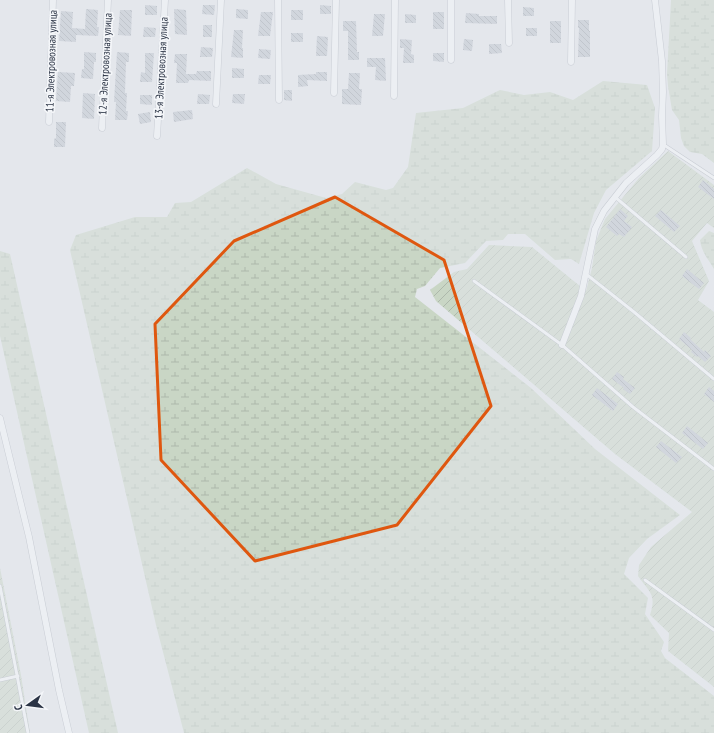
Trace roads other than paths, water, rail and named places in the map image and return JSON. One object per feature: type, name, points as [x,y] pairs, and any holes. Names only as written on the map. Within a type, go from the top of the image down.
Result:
[{"type":"street","name":"11-я Электровозная улица","points":[[49,122],[53,0]]},
{"type":"street","name":"12-я Электровозная улица","points":[[102,128],[108,0]]},
{"type":"street","name":"13-я Электровозная улица","points":[[157,136],[165,0]]},
{"type":"street","points":[[216,104],[221,0]]},
{"type":"street","points":[[278,0],[279,100]]},
{"type":"street","points":[[334,93],[336,0]]},
{"type":"street","points":[[394,96],[395,0]]},
{"type":"street","points":[[451,0],[451,60]]},
{"type":"street","points":[[508,0],[509,43]]},
{"type":"street","points":[[571,62],[572,0]]},
{"type":"street","points":[[562,345],[581,296],[595,228],[604,211],[626,183],[662,150],[662,61],[655,0]]},
{"type":"street","points":[[0,418],[29,537],[69,733]]},
{"type":"lane","points":[[663,144],[714,178]]},
{"type":"lane","points":[[615,197],[686,257]]},
{"type":"lane","points":[[586,274],[714,379]]},
{"type":"lane","points":[[474,281],[562,345],[633,407],[714,469]]},
{"type":"lane","points":[[645,580],[714,630]]},
{"type":"lane","points":[[0,586],[18,676],[27,733]]},
{"type":"lane","points":[[0,619],[6,618]]},
{"type":"lane","points":[[0,680],[18,676]]}]
